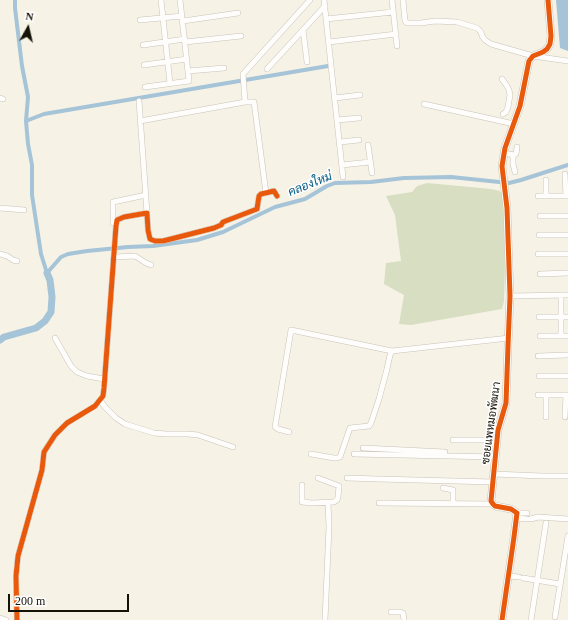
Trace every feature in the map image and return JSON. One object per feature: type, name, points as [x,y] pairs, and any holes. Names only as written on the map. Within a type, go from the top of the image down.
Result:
[{"type":"street","points":[[161,0],[170,83]]},
{"type":"street","points":[[145,87],[189,80],[180,0]]},
{"type":"street","points":[[245,102],[243,74],[310,0]]},
{"type":"street","points":[[324,0],[343,177]]},
{"type":"street","points":[[392,0],[397,46]]},
{"type":"street","points":[[403,0],[405,21],[407,23],[449,21],[468,25],[479,29],[482,36],[491,44],[533,56],[568,61]]},
{"type":"street","points":[[533,56],[543,52],[550,44],[551,36],[548,0]]},
{"type":"street","points":[[267,69],[325,6]]},
{"type":"street","points":[[326,19],[393,12]]},
{"type":"street","points":[[140,20],[238,13]]},
{"type":"street","points":[[303,30],[307,62]]},
{"type":"street","points":[[329,42],[396,34]]},
{"type":"street","points":[[143,45],[241,36]]},
{"type":"street","name":"ซอยแพหมอพัฒนา","points":[[493,504],[493,482],[497,440],[499,425],[506,403],[509,338],[510,296],[507,208],[502,166],[504,153],[520,106],[529,61],[533,56]]},
{"type":"street","points":[[144,65],[187,59]]},
{"type":"street","points":[[188,71],[224,68]]},
{"type":"street","points":[[502,79],[509,92],[508,108],[505,113],[515,119]]},
{"type":"street","points":[[335,98],[360,95]]},
{"type":"street","points":[[139,101],[148,230],[150,239],[155,241],[163,241],[214,228],[223,222],[257,209],[259,195],[274,191],[277,196]]},
{"type":"street","points":[[140,121],[245,102],[254,102],[266,193]]},
{"type":"street","points":[[424,104],[515,119]]},
{"type":"street","points":[[337,120],[359,118]]},
{"type":"street","points":[[340,142],[359,140]]},
{"type":"street","points":[[368,145],[372,173]]},
{"type":"street","points":[[515,172],[512,160],[513,155],[516,154],[517,147]]},
{"type":"street","points":[[504,153],[513,155]]},
{"type":"street","points":[[342,165],[370,162]]},
{"type":"street","points":[[538,196],[567,196],[565,174]]},
{"type":"street","points":[[546,180],[546,196]]},
{"type":"street","points":[[113,223],[113,202],[146,195]]},
{"type":"street","points":[[0,208],[24,210]]},
{"type":"street","points":[[17,620],[16,576],[18,556],[42,470],[44,452],[55,435],[67,423],[98,403],[104,393],[117,220],[124,217],[147,213]]},
{"type":"street","points":[[540,216],[568,216]]},
{"type":"street","points":[[539,235],[568,235]]},
{"type":"street","points":[[0,254],[17,261]]},
{"type":"street","points":[[538,254],[568,254]]},
{"type":"street","points":[[114,255],[135,256],[151,265]]},
{"type":"street","points":[[540,274],[568,274]]},
{"type":"street","points":[[510,296],[568,295]]},
{"type":"street","points":[[561,296],[561,336]]},
{"type":"street","points":[[539,317],[568,317]]},
{"type":"street","points":[[289,432],[275,427],[291,330],[392,351],[509,338]]},
{"type":"street","points":[[540,336],[568,336]]},
{"type":"street","points":[[55,338],[71,366],[77,372],[87,376],[104,379]]},
{"type":"street","points":[[312,454],[334,458],[340,457],[350,428],[369,426],[392,351]]},
{"type":"street","points":[[538,356],[568,355]]},
{"type":"street","points":[[540,376],[568,376]]},
{"type":"street","points":[[546,395],[546,417]]},
{"type":"street","points":[[538,396],[567,395],[565,417]]},
{"type":"street","points":[[98,403],[105,407],[119,421],[125,424],[154,433],[198,435],[234,447]]},
{"type":"street","points":[[454,440],[497,440]]},
{"type":"street","points":[[363,448],[496,456]]},
{"type":"street","points":[[354,454],[496,456]]},
{"type":"street","points":[[494,474],[568,476]]},
{"type":"street","points":[[302,485],[302,502],[328,503],[337,500],[339,486],[318,478]]},
{"type":"street","points":[[347,478],[493,482]]},
{"type":"street","points":[[443,488],[453,490],[453,504]]},
{"type":"street","points":[[325,620],[328,551],[328,503]]},
{"type":"street","points":[[379,503],[493,504],[498,507],[511,509],[517,515],[529,516],[534,514],[538,517],[568,519]]},
{"type":"street","points":[[502,620],[517,515]]},
{"type":"street","points":[[531,620],[546,523]]},
{"type":"street","points":[[555,617],[568,536]]},
{"type":"street","points":[[509,576],[560,584]]},
{"type":"street","points":[[392,612],[402,613],[404,620]]},
{"type":"street","points":[[0,618],[6,620]]},
{"type":"green space","points":[[427,183],[491,189],[500,191],[503,196],[505,266],[504,301],[502,309],[411,325],[399,324],[404,295],[384,284],[386,263],[401,261],[395,215],[386,196],[412,192],[417,186]]},
{"type":"water","points":[[556,0],[568,0],[568,51],[560,48]]},
{"type":"waterway","name":"คลองใหม่","points":[[15,0],[22,66],[28,97],[26,121],[32,165],[32,195],[41,254],[47,273],[61,257],[68,254],[128,247],[153,246],[197,240],[223,232],[275,207],[305,199],[335,183],[371,182],[404,178],[451,177],[509,183],[568,165]]},
{"type":"waterway","points":[[26,121],[44,114],[328,66]]},
{"type":"waterway","points":[[0,340],[4,337],[36,328],[45,321],[51,312],[52,297],[50,280],[47,273]]},
{"type":"cycle path","points":[[502,620],[517,513],[511,509],[495,506],[491,501],[498,430],[506,403],[510,296],[507,208],[502,166],[505,148],[520,106],[529,61],[533,56],[547,49],[550,44],[551,36],[548,0]]},
{"type":"cycle path","points":[[17,620],[16,576],[18,556],[42,470],[44,452],[55,435],[67,423],[95,406],[103,396],[117,220],[124,217],[147,213],[150,239],[155,241],[163,241],[214,228],[221,225],[223,222],[257,209],[259,196],[261,194],[274,191],[277,196]]}]
